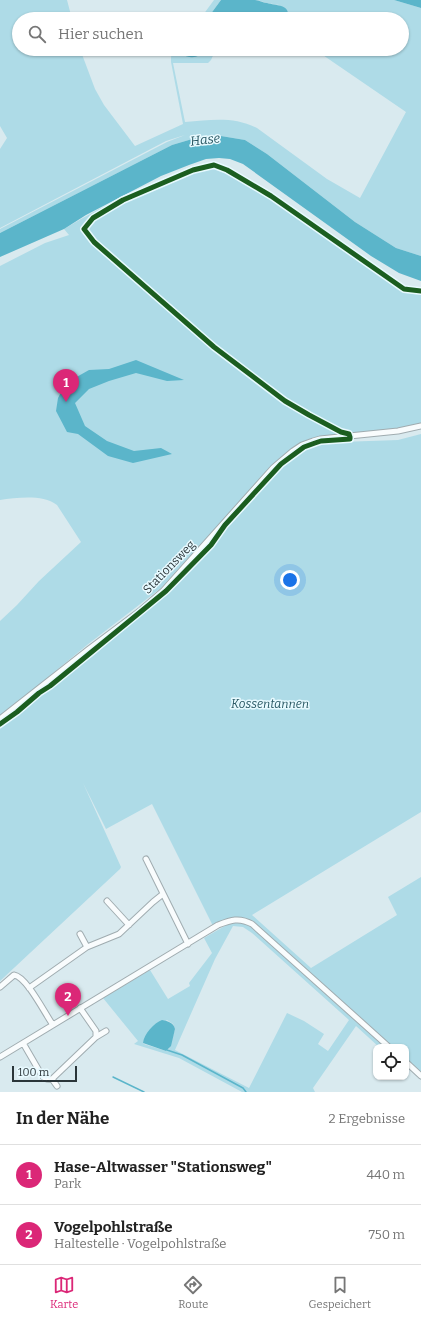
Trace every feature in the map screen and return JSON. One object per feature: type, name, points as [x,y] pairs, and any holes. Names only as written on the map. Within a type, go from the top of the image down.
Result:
[{"type":"street","name":"Stationsweg","points":[[0,720],[89,649],[141,610],[162,591],[273,468],[293,451],[302,445],[320,439],[398,431],[421,426]]},
{"type":"street","points":[[146,859],[188,944]]},
{"type":"street","points":[[29,988],[87,947],[115,936],[163,894]]},
{"type":"street","points":[[107,902],[129,925]]},
{"type":"street","points":[[0,1057],[225,922],[238,919],[245,920],[252,924],[386,1044]]},
{"type":"street","points":[[80,934],[87,947]]},
{"type":"street","points":[[0,987],[14,975],[18,976],[29,988],[52,1025]]},
{"type":"street","points":[[80,1008],[96,1031],[96,1037]]},
{"type":"street","points":[[23,1043],[44,1078],[52,1079],[96,1037],[106,1031]]},
{"type":"street","points":[[409,1065],[421,1076]]},
{"type":"street","points":[[52,1079],[57,1086]]},
{"type":"green space","points":[[0,0],[67,0],[70,12],[12,12],[12,56],[83,56],[95,89],[104,105],[135,146],[183,124],[171,62],[172,56],[213,56],[208,63],[173,63],[185,122],[231,120],[248,124],[257,128],[327,179],[360,198],[406,112],[324,56],[409,56],[409,12],[288,12],[279,5],[257,0],[394,0],[421,8],[421,256],[396,248],[355,222],[267,154],[245,140],[221,136],[199,137],[172,145],[0,233],[0,229],[167,142],[185,135],[166,141],[0,228],[0,149],[7,138],[0,126]]},
{"type":"green space","points":[[214,0],[221,0],[212,12],[205,12]]},
{"type":"green space","points":[[214,165],[227,170],[271,196],[332,238],[396,288],[421,292],[421,423],[384,432],[353,434],[346,433],[309,415],[341,433],[339,435],[320,436],[308,440],[297,446],[278,461],[161,588],[87,645],[0,717],[0,621],[39,581],[81,542],[57,505],[44,499],[37,498],[14,498],[0,500],[0,266],[45,243],[69,235],[64,229],[99,209],[136,191],[194,170]]},
{"type":"green space","name":"Kossentannen","points":[[421,434],[421,812],[252,915],[311,968],[397,915],[388,897],[421,877],[421,1075],[409,1064],[409,1044],[387,1044],[245,919],[213,926],[152,804],[106,829],[83,783],[121,867],[0,981],[0,729],[42,694],[93,656],[166,594],[276,472],[295,455],[316,444],[398,440]]},
{"type":"green space","points":[[239,920],[252,925],[384,1044],[376,1044],[356,1026],[313,1088],[315,1092],[242,1092],[179,1058],[134,1044],[138,1041],[103,998],[150,970],[168,999],[190,986],[189,983],[212,953],[204,938],[230,923]],"holes":[[[233,926],[243,927],[252,933],[349,1020],[328,1051],[318,1044],[324,1034],[304,1021],[287,1013],[249,1088],[175,1050],[215,959]],[[167,1020],[173,1024],[175,1029],[169,1049],[166,1051],[143,1043]]]},
{"type":"water","points":[[221,0],[256,0],[282,6],[287,12],[212,12]]},
{"type":"water","points":[[394,0],[421,0],[421,8]]},
{"type":"water","name":"Hase","points":[[221,136],[245,140],[267,154],[355,222],[396,248],[421,256],[421,281],[399,273],[371,256],[243,164],[230,159],[219,158],[206,159],[161,176],[86,215],[64,229],[0,257],[0,233],[172,145],[199,137]]},
{"type":"water","points":[[136,360],[184,380],[167,381],[136,373],[89,389],[75,403],[85,426],[107,441],[134,451],[161,448],[172,454],[133,463],[108,456],[78,434],[67,432],[56,411],[58,398],[66,383],[89,370],[109,369]]},
{"type":"water","points":[[162,1020],[173,1025],[175,1029],[171,1046],[166,1051],[143,1043],[145,1036],[150,1029]]},
{"type":"waterway","points":[[167,1050],[182,1055],[243,1088],[246,1092]]},
{"type":"waterway","points":[[113,1077],[144,1092]]},
{"type":"cycle path","points":[[350,437],[349,434],[341,432],[285,401],[214,347],[94,242],[84,229],[93,218],[123,200],[193,170],[214,165],[227,170],[271,196],[404,289],[421,291]]},
{"type":"cycle path","points":[[0,724],[50,686],[166,591],[211,545],[225,525],[281,464],[304,447],[321,441],[350,439],[350,437]]},
{"type":"place","name":"Hase-Altwasser \"Stationsweg\"","points":[[66,402]]},
{"type":"place","name":"Vogelpohlstraße","points":[[68,1016]]}]
